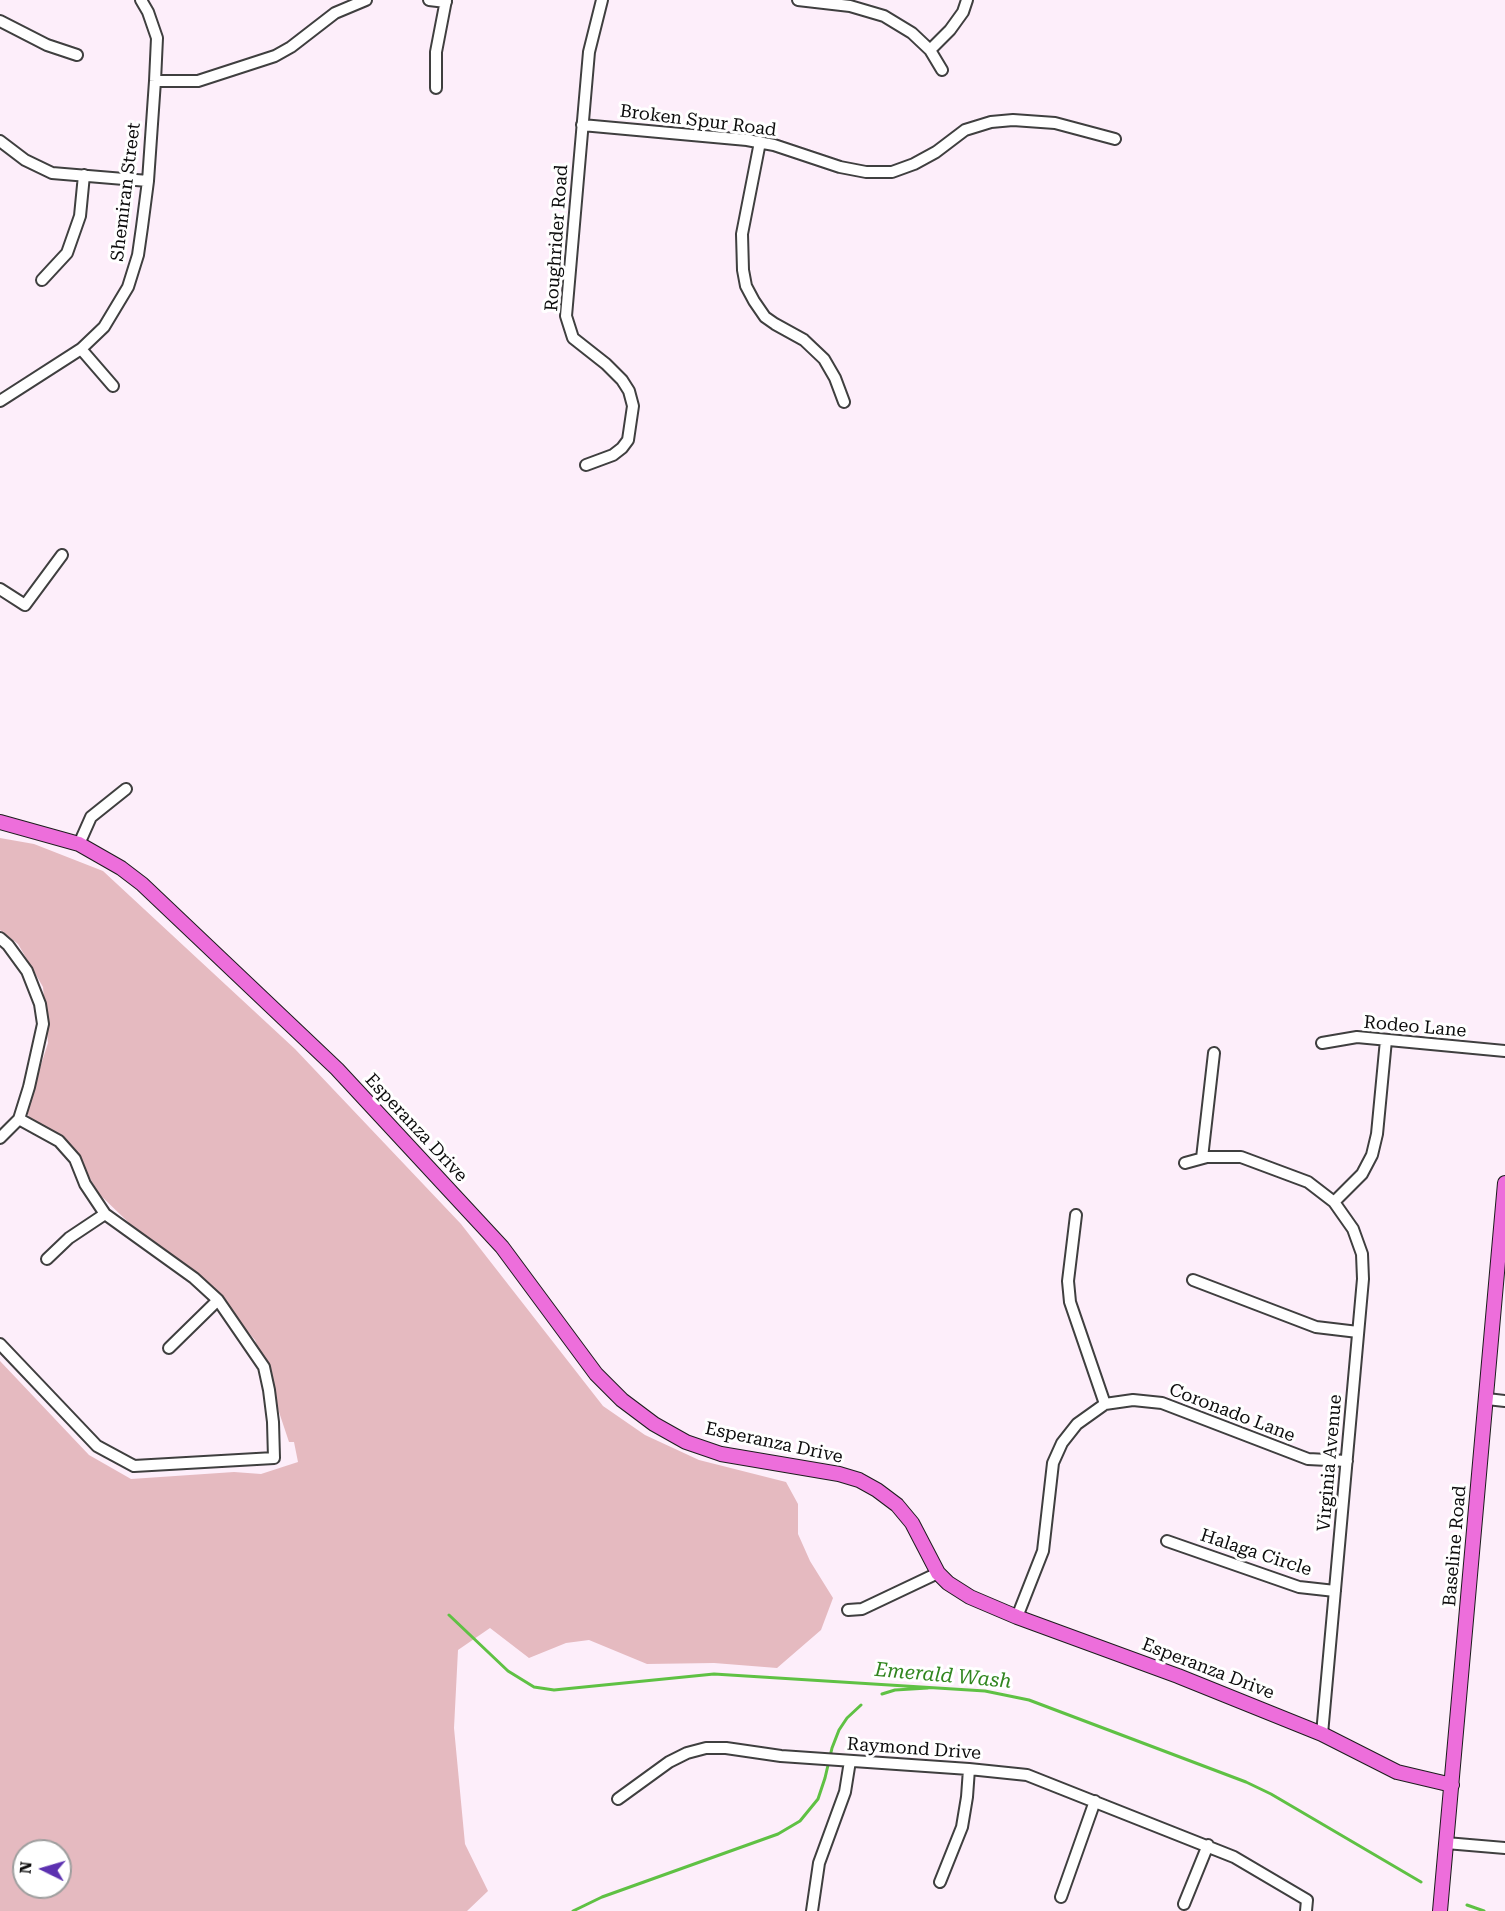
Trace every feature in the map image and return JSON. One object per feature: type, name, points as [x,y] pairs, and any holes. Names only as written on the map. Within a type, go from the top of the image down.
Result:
[{"type":"main road","name":"Esperanza Drive","points":[[0,822],[79,844],[121,868],[142,884],[337,1069],[502,1247],[596,1374],[622,1400],[654,1424],[686,1442],[721,1454],[839,1474],[859,1480],[878,1490],[897,1505],[912,1523],[938,1573],[956,1589],[982,1603],[1178,1676],[1322,1734],[1396,1772],[1452,1785]]},
{"type":"main road","name":"Baseline Road","points":[[1440,1911],[1486,1399],[1501,1267],[1505,1184]]},
{"type":"street","name":"Shemiran Street","points":[[0,401],[81,349],[104,327],[128,287],[138,255],[148,181],[156,38],[148,12],[141,0]]},
{"type":"street","points":[[154,81],[198,81],[275,56],[291,47],[352,2],[366,0]]},
{"type":"street","points":[[429,0],[446,1],[436,52],[436,88]]},
{"type":"street","name":"Roughrider Road","points":[[586,465],[614,455],[622,448],[628,440],[633,406],[622,380],[573,338],[566,316],[589,52],[602,0]]},
{"type":"street","points":[[798,0],[850,6],[884,16],[912,33],[930,50],[942,70]]},
{"type":"street","points":[[930,50],[951,30],[963,12],[967,0]]},
{"type":"street","points":[[0,21],[47,45],[77,55]]},
{"type":"street","name":"Broken Spur Road","points":[[582,125],[760,142],[840,167],[866,172],[892,172],[914,164],[936,152],[965,130],[991,122],[1013,120],[1055,123],[1114,139]]},
{"type":"street","points":[[0,141],[25,160],[52,173],[148,181]]},
{"type":"street","points":[[760,142],[742,234],[746,286],[765,317],[804,340],[824,359],[835,378],[844,402]]},
{"type":"street","points":[[42,280],[67,253],[80,216],[84,175]]},
{"type":"street","points":[[81,349],[113,386]]},
{"type":"street","points":[[0,590],[25,605],[62,555]]},
{"type":"street","points":[[79,844],[92,817],[126,789]]},
{"type":"street","points":[[0,938],[27,970],[39,1004],[43,1024],[29,1087],[19,1119],[0,1138]]},
{"type":"street","name":"Rodeo Lane","points":[[1322,1043],[1357,1037],[1505,1051]]},
{"type":"street","points":[[1334,1202],[1362,1174],[1372,1155],[1377,1134],[1386,1040]]},
{"type":"street","points":[[1202,1158],[1214,1053]]},
{"type":"street","points":[[0,1344],[97,1446],[134,1466],[274,1458],[270,1390],[264,1367],[219,1300],[194,1278],[105,1214],[85,1184],[75,1159],[59,1141],[19,1119]]},
{"type":"street","name":"Virginia Avenue","points":[[1185,1163],[1202,1158],[1241,1157],[1308,1182],[1334,1202],[1353,1229],[1362,1254],[1363,1279],[1322,1734]]},
{"type":"street","points":[[47,1259],[69,1238],[105,1214]]},
{"type":"street","points":[[1017,1617],[1043,1551],[1053,1463],[1062,1443],[1077,1424],[1106,1404],[1070,1302],[1068,1281],[1076,1215]]},
{"type":"street","points":[[1192,1280],[1316,1327],[1358,1332]]},
{"type":"street","points":[[169,1347],[219,1300]]},
{"type":"street","points":[[1486,1399],[1505,1401]]},
{"type":"street","name":"Coronado Lane","points":[[1106,1404],[1133,1400],[1162,1403],[1308,1460],[1347,1461]]},
{"type":"street","name":"Halaga Circle","points":[[1167,1541],[1291,1584],[1335,1591]]},
{"type":"street","points":[[848,1610],[862,1609],[938,1573]]},
{"type":"street","name":"Raymond Drive","points":[[618,1799],[669,1762],[687,1753],[706,1748],[1027,1775],[1234,1857],[1307,1900],[1306,1911]]},
{"type":"street","points":[[812,1911],[819,1863],[844,1792],[850,1761]]},
{"type":"street","points":[[940,1882],[962,1827],[969,1769]]},
{"type":"street","points":[[1061,1897],[1095,1802]]},
{"type":"street","points":[[1446,1843],[1505,1848]]},
{"type":"street","points":[[1184,1904],[1208,1845]]},
{"type":"shaded area","points":[[0,838],[34,844],[103,871],[295,1049],[461,1224],[603,1406],[645,1435],[699,1460],[786,1482],[798,1504],[798,1534],[810,1561],[833,1598],[821,1630],[777,1668],[714,1663],[647,1664],[589,1640],[566,1643],[529,1658],[490,1628],[458,1650],[454,1728],[465,1844],[488,1891],[467,1911],[0,1911],[0,1361],[89,1455],[131,1479],[234,1472],[261,1474],[298,1462],[294,1442],[289,1442],[255,1340],[213,1292],[150,1243],[99,1194],[79,1159],[29,1120],[27,1108],[48,1043],[43,987],[18,944],[0,930]]},
{"type":"waterway","name":"Emerald Wash","points":[[449,1615],[508,1671],[534,1687],[554,1690],[714,1674],[985,1691],[1029,1700],[1246,1782],[1271,1794],[1421,1882]]},
{"type":"waterway","name":"Emerald Wash","points":[[882,1694],[895,1690],[928,1688]]},
{"type":"waterway","points":[[573,1911],[602,1897],[778,1834],[800,1821],[818,1799],[839,1730],[847,1718],[861,1705]]},
{"type":"waterway","name":"Emerald Wash","points":[[1467,1905],[1484,1911]]}]
